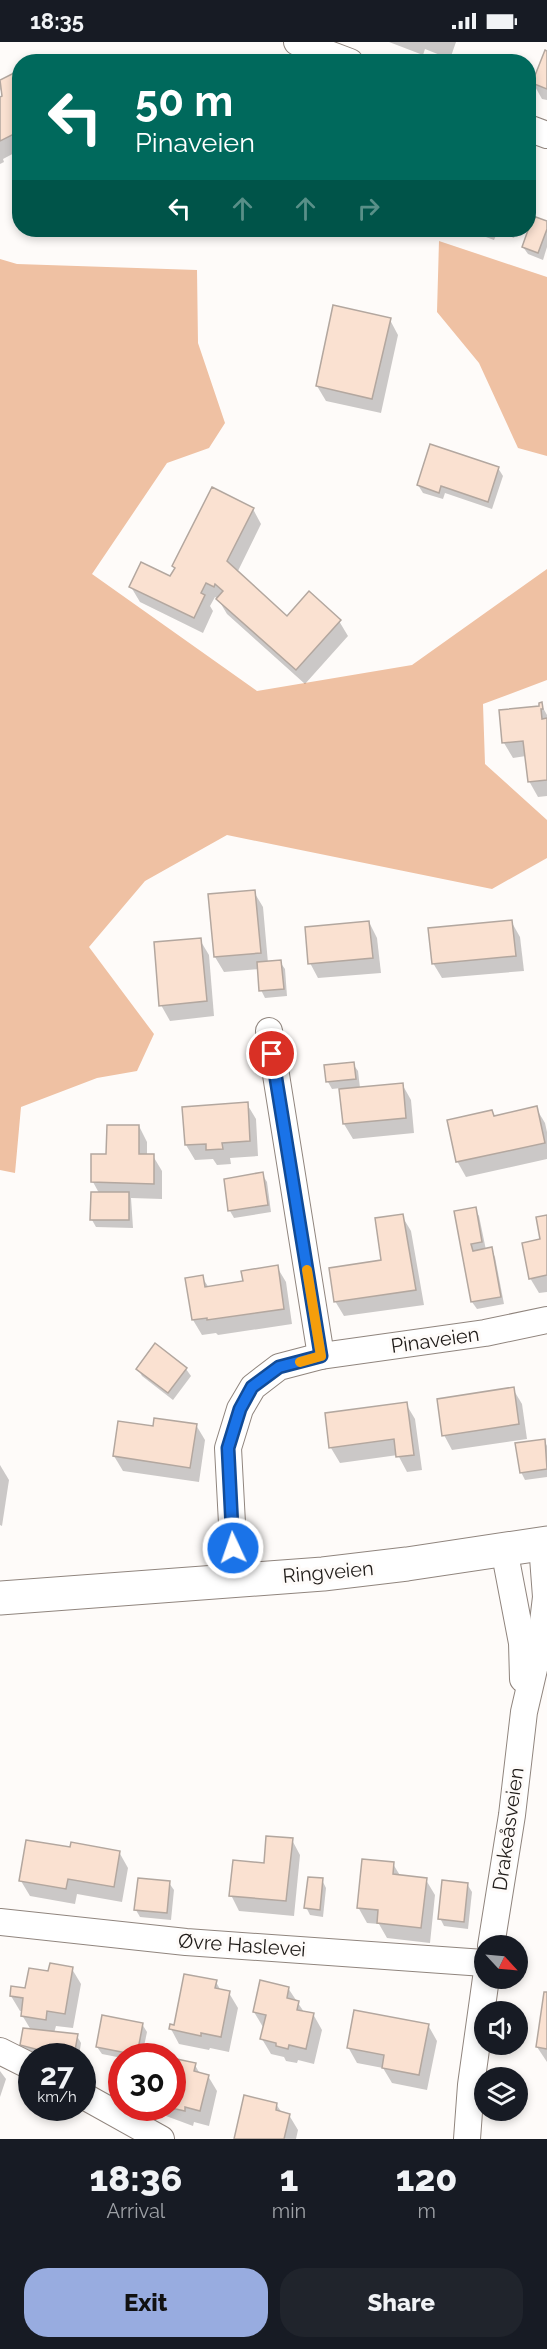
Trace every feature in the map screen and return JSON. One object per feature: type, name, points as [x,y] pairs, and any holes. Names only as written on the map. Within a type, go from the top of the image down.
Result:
[{"type":"main road","name":"Ringveien","points":[[0,1598],[323,1574],[545,1544]]},
{"type":"street","points":[[297,42],[329,54]]},
{"type":"street","points":[[268,1031],[321,1356]]},
{"type":"street","name":"Pinaveien","points":[[235,1580],[228,1448],[240,1409],[252,1387],[279,1367],[321,1356],[485,1333],[547,1320]]},
{"type":"street","name":"Drakeåsveien","points":[[493,1935],[512,1815],[524,1712],[543,1629],[546,1597],[545,1544]]},
{"type":"street","name":"Drakeåsveien","points":[[504,1549],[522,1643],[524,1712]]},
{"type":"street","name":"Øvre Haslevei","points":[[0,1922],[186,1942],[474,1962]]},
{"type":"street","points":[[467,2139],[471,2085],[484,1989]]},
{"type":"street","points":[[0,2050],[18,2060]]},
{"type":"street","points":[[96,2103],[161,2139]]},
{"type":"shaded area","points":[[439,241],[547,277],[547,456],[518,448],[479,363],[437,312]]},
{"type":"shaded area","points":[[0,259],[17,264],[197,270],[198,343],[225,423],[209,448],[167,463],[92,574],[257,691],[412,665],[547,569],[547,680],[483,704],[485,764],[547,820],[547,858],[492,889],[227,835],[145,881],[89,947],[154,1034],[137,1071],[97,1078],[21,1107],[15,1173],[0,1170]]},
{"type":"building","points":[[545,50],[547,51],[547,89],[536,85],[536,73]]},
{"type":"building","points":[[12,74],[12,135],[0,141],[0,97],[2,96],[0,80]]},
{"type":"building","points":[[536,217],[547,221],[547,229],[538,253],[522,247],[526,237],[536,237]]},
{"type":"building","points":[[333,305],[391,318],[372,399],[316,386]]},
{"type":"building","points":[[430,444],[499,467],[488,502],[441,486],[439,493],[417,485]]},
{"type":"building","points":[[212,487],[254,508],[227,561],[287,616],[309,591],[341,620],[296,670],[216,599],[223,591],[215,584],[214,587],[206,583],[201,593],[205,595],[194,618],[129,587],[141,562],[170,576],[175,568],[172,566]]},
{"type":"building","points":[[542,702],[542,719],[547,718],[547,780],[528,782],[523,741],[502,743],[499,710],[539,706]]},
{"type":"building","points":[[255,890],[261,953],[214,957],[208,894]]},
{"type":"building","points":[[512,920],[516,956],[432,964],[428,928]]},
{"type":"building","points":[[369,921],[373,958],[308,964],[305,927]]},
{"type":"building","points":[[201,938],[207,1001],[159,1006],[154,942]]},
{"type":"building","points":[[281,960],[284,989],[259,991],[257,962]]},
{"type":"building","points":[[354,1062],[356,1079],[326,1082],[324,1065]]},
{"type":"building","points":[[403,1083],[406,1118],[343,1124],[339,1089]]},
{"type":"building","points":[[248,1102],[250,1141],[222,1143],[223,1149],[206,1150],[206,1144],[185,1145],[182,1107]]},
{"type":"building","points":[[537,1106],[545,1143],[456,1162],[447,1120],[492,1110],[494,1116]]},
{"type":"building","points":[[107,1125],[139,1125],[139,1154],[154,1154],[154,1184],[91,1182],[91,1154],[106,1154]]},
{"type":"building","points":[[263,1172],[268,1205],[228,1211],[224,1179]]},
{"type":"building","points":[[91,1192],[129,1192],[129,1220],[90,1220]]},
{"type":"building","points":[[476,1207],[482,1242],[471,1244],[473,1251],[492,1247],[501,1297],[471,1302],[454,1211]]},
{"type":"building","points":[[403,1214],[416,1290],[334,1302],[329,1268],[381,1260],[375,1218]]},
{"type":"building","points":[[547,1215],[547,1275],[529,1279],[522,1243],[540,1239],[536,1217]]},
{"type":"building","points":[[278,1265],[284,1309],[192,1320],[185,1278],[203,1275],[205,1287],[243,1281],[241,1271]]},
{"type":"building","points":[[155,1343],[187,1368],[168,1393],[136,1369]]},
{"type":"building","points":[[514,1387],[519,1424],[442,1436],[437,1399]]},
{"type":"building","points":[[407,1402],[414,1455],[396,1457],[394,1439],[329,1448],[325,1413]]},
{"type":"building","points":[[154,1418],[197,1424],[190,1468],[113,1456],[118,1421],[153,1426]]},
{"type":"building","points":[[545,1439],[547,1469],[520,1473],[515,1443]]},
{"type":"building","points":[[266,1836],[293,1838],[286,1901],[229,1896],[233,1860],[264,1863]]},
{"type":"building","points":[[26,1840],[70,1847],[71,1842],[120,1851],[114,1887],[68,1879],[66,1889],[19,1881]]},
{"type":"building","points":[[362,1859],[394,1862],[393,1874],[427,1878],[421,1928],[377,1923],[378,1910],[357,1908]]},
{"type":"building","points":[[308,1877],[323,1878],[320,1910],[304,1908]]},
{"type":"building","points":[[138,1878],[170,1881],[167,1913],[134,1910]]},
{"type":"building","points":[[442,1880],[468,1883],[464,1922],[438,1919]]},
{"type":"building","points":[[50,1963],[73,1967],[65,2014],[47,2011],[46,2020],[21,2016],[23,1998],[10,1996],[11,1986],[25,1988],[29,1968],[48,1971]]},
{"type":"building","points":[[184,1974],[217,1980],[215,1988],[230,1991],[221,2037],[201,2033],[201,2036],[169,2029],[170,2024],[174,2025]]},
{"type":"building","points":[[260,1980],[289,1987],[287,1998],[299,2001],[297,2010],[314,2013],[306,2049],[289,2045],[288,2049],[260,2039],[266,2015],[253,2012]]},
{"type":"building","points":[[544,1992],[547,1992],[547,2049],[536,2047]]},
{"type":"building","points":[[354,2010],[429,2024],[419,2075],[382,2068],[384,2055],[347,2048]]},
{"type":"building","points":[[102,2015],[143,2023],[139,2043],[108,2043],[108,2049],[96,2047]]},
{"type":"building","points":[[23,2028],[78,2034],[76,2043],[20,2043]]},
{"type":"building","points":[[186,2061],[196,2063],[194,2071],[209,2075],[200,2111],[186,2107]]},
{"type":"building","points":[[244,2095],[277,2103],[276,2110],[290,2114],[284,2139],[234,2139]]},
{"type":"slow traffic","points":[[300,1362],[321,1356],[307,1270]]},
{"type":"route","points":[[233,1548],[228,1448],[240,1409],[252,1387],[279,1367],[321,1356],[272,1054]]}]
